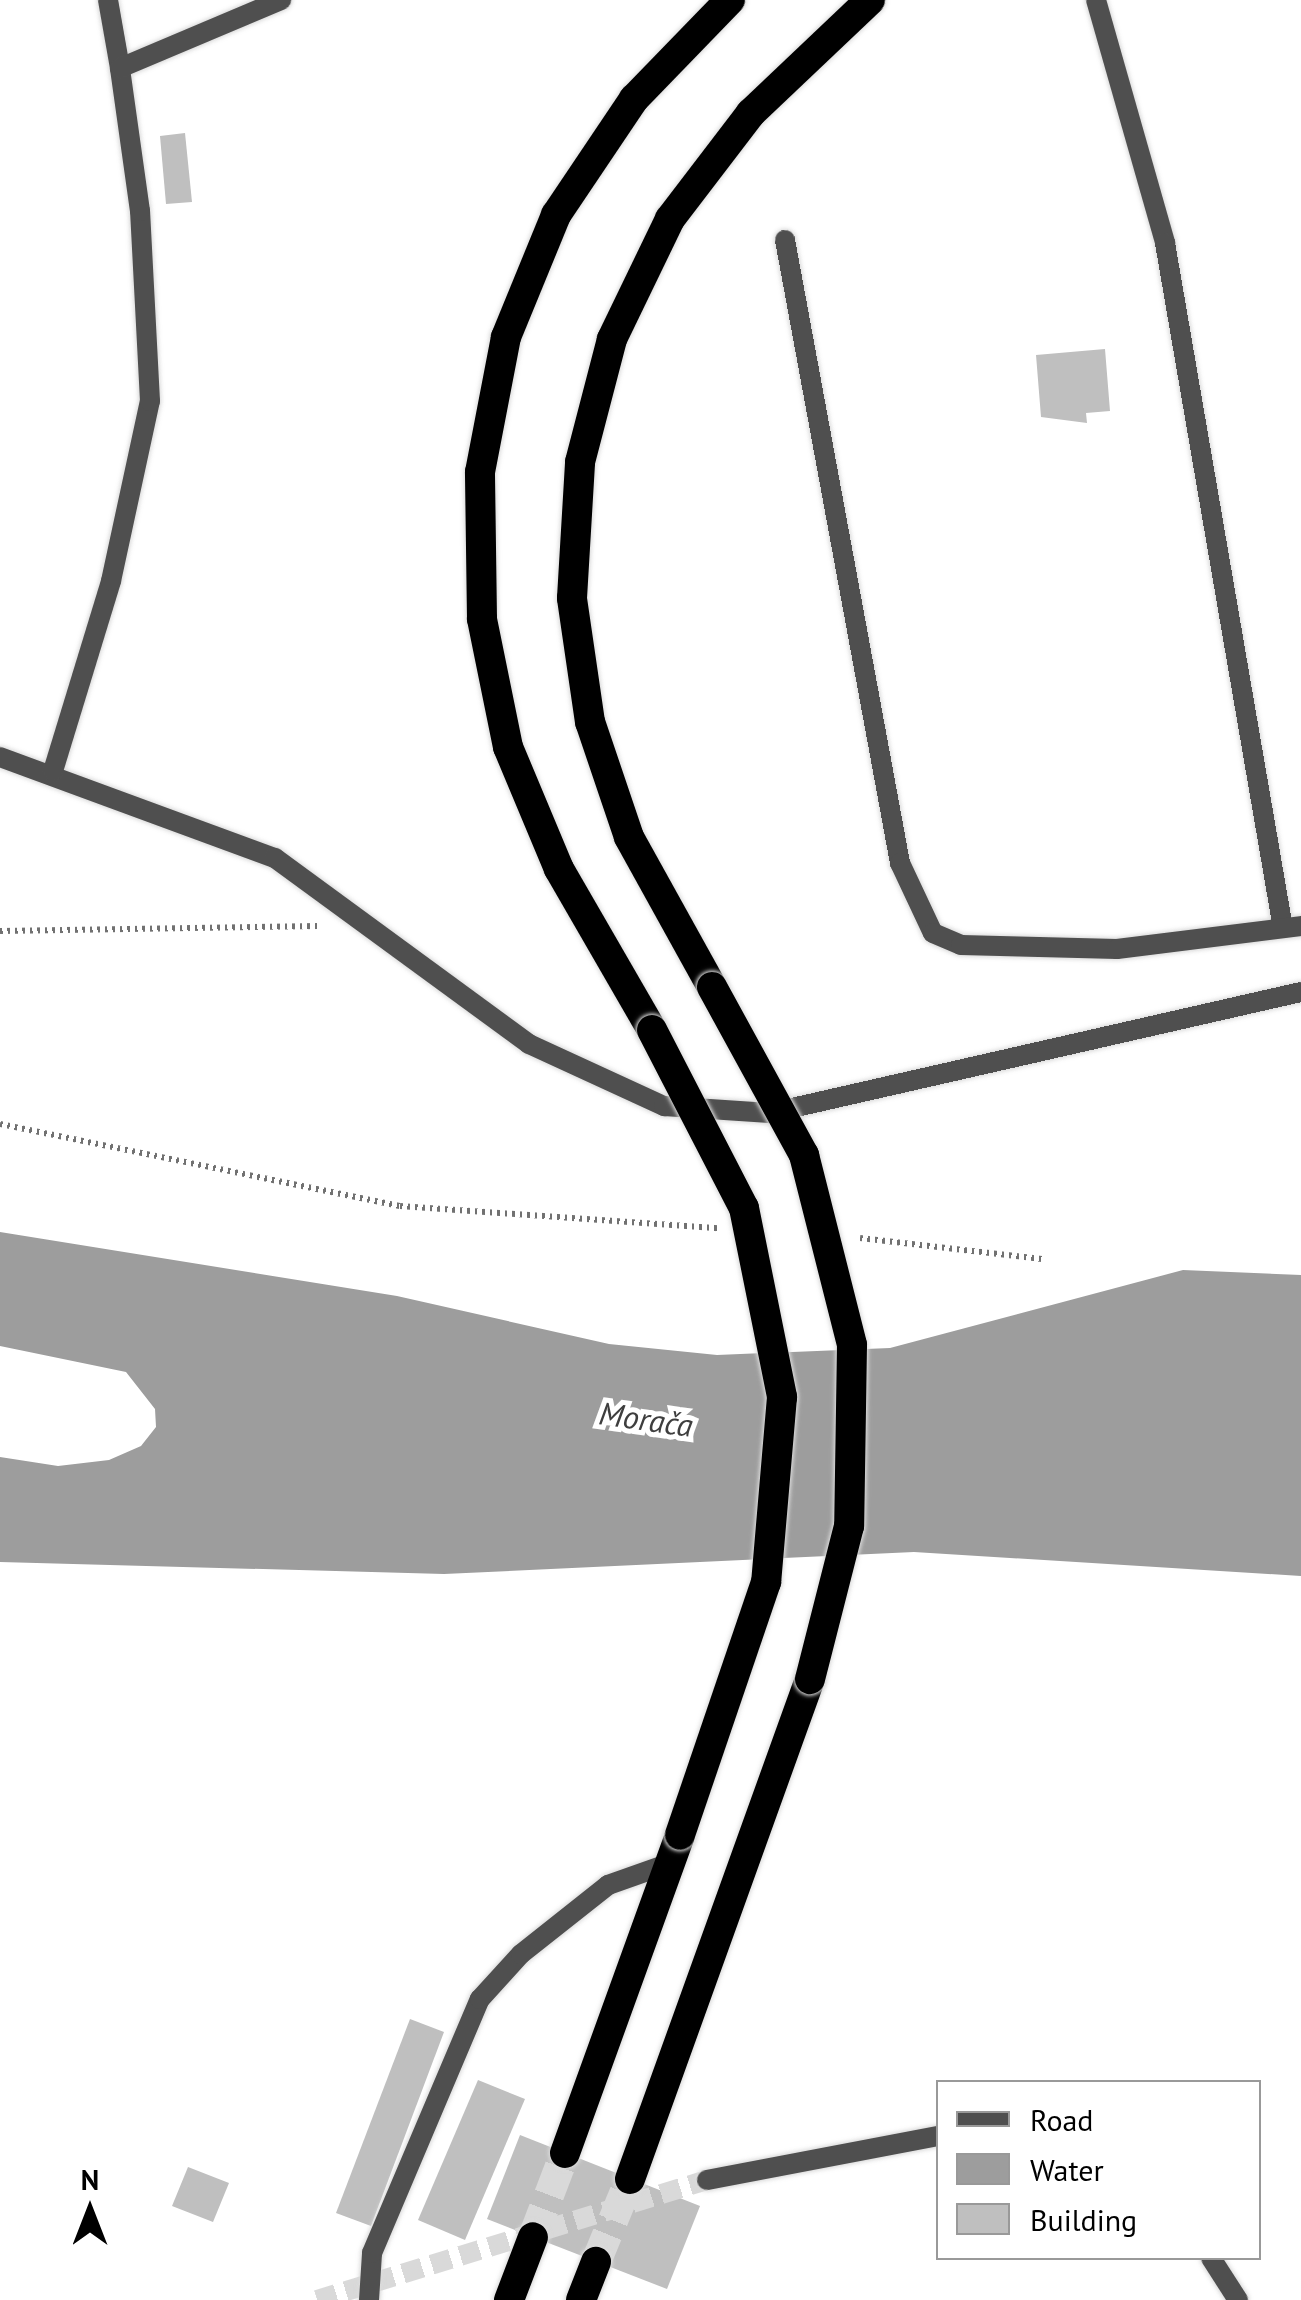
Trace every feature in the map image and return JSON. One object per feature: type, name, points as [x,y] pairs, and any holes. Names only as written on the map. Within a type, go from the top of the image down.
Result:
[{"type":"highway","points":[[565,2152],[766,1582],[782,1397],[744,1208],[652,1030],[558,869],[508,747],[482,619],[479,485],[506,338],[556,215],[634,98],[730,0]]},
{"type":"highway","points":[[630,2178],[750,1850],[839,1582],[855,1384],[840,1272],[813,1180],[629,837],[590,722],[572,598],[580,462],[612,339],[670,219],[751,112],[870,0]]},
{"type":"highway","points":[[509,2300],[533,2237]]},
{"type":"highway","points":[[580,2300],[596,2262]]},
{"type":"street","points":[[53,770],[111,580],[150,401],[140,211],[108,0]]},
{"type":"street","points":[[120,68],[281,0]]},
{"type":"street","points":[[784,240],[900,863],[933,934],[961,946],[1117,949],[1292,927],[1165,243],[1096,0]]},
{"type":"street","points":[[0,757],[53,770],[241,841],[368,926],[530,1044],[664,1106],[722,1116],[824,1101],[1301,992]]},
{"type":"street","points":[[370,2300],[372,2253],[480,1999],[520,1954],[608,1885],[675,1849]]},
{"type":"street","points":[[707,2180],[936,2136]]},
{"type":"street","points":[[1212,2260],[1238,2300]]},
{"type":"path","points":[[0,931],[368,926]]},
{"type":"path","points":[[0,1124],[400,1206],[737,1230]]},
{"type":"path","points":[[836,1236],[1042,1259]]},
{"type":"water","name":"Morača","points":[[0,1232],[397,1296],[609,1344],[717,1355],[890,1348],[1183,1270],[1301,1275],[1301,1576],[914,1552],[444,1574],[0,1562],[0,1457],[58,1466],[109,1460],[141,1446],[156,1427],[155,1409],[126,1372],[0,1346]]},
{"type":"building","points":[[185,133],[192,202],[166,204],[160,136]]},
{"type":"building","points":[[1105,349],[1110,411],[1086,413],[1087,423],[1041,417],[1036,355]]},
{"type":"building","points":[[410,2019],[444,2032],[371,2226],[336,2213]]},
{"type":"building","points":[[478,2080],[525,2099],[465,2240],[418,2220]]},
{"type":"building","points":[[520,2135],[700,2206],[667,2289],[487,2219]]},
{"type":"building","points":[[188,2167],[229,2183],[213,2222],[172,2206]]},
{"type":"tunnel","points":[[533,2237],[565,2153]]},
{"type":"tunnel","points":[[596,2262],[630,2179]]},
{"type":"tunnel","points":[[317,2300],[707,2180]]}]
